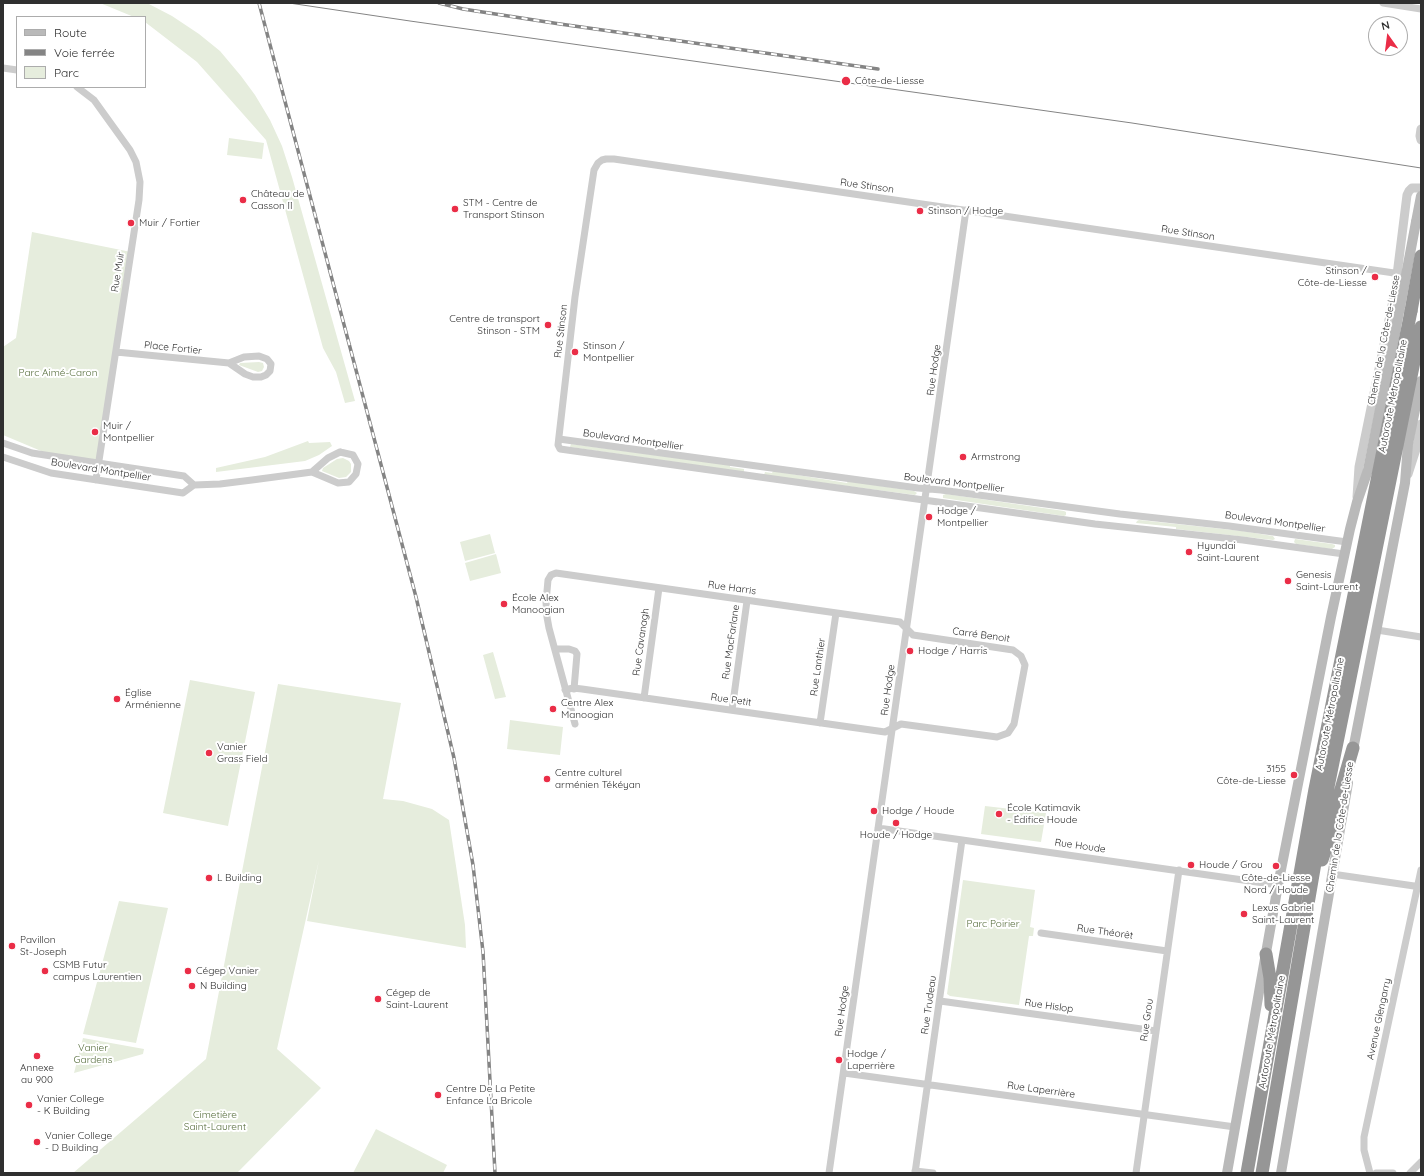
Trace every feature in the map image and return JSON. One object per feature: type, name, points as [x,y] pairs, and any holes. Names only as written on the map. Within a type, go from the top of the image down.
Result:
[{"type":"highway","name":"Autoroute Métropolitaine","points":[[1247,1173],[1315,788],[1421,256]]},
{"type":"highway","name":"Autoroute Métropolitaine","points":[[1262,1173],[1312,890],[1328,787],[1421,327]]},
{"type":"highway","points":[[1312,890],[1329,839],[1337,803],[1353,748]]},
{"type":"highway","points":[[1266,954],[1270,978],[1273,1029]]},
{"type":"main road","name":"Chemin de la Côte-de-Liesse","points":[[1227,1173],[1278,885],[1344,554],[1357,502],[1368,470],[1421,196]]},
{"type":"main road","name":"Chemin de la Côte-de-Liesse","points":[[1281,1173],[1353,748],[1405,483],[1408,444],[1421,381]]},
{"type":"street","points":[[1383,3],[1421,9]]},
{"type":"street","points":[[3,68],[16,70]]},
{"type":"street","name":"Rue Muir","points":[[78,88],[94,100],[130,150],[139,172],[140,192],[96,480]]},
{"type":"street","points":[[1421,129],[1421,140]]},
{"type":"street","name":"Rue Stinson","points":[[560,449],[558,446],[558,439],[575,297],[594,169],[600,162],[606,159],[619,159],[1397,273],[1421,279]]},
{"type":"street","name":"Chemin de la Côte-de-Liesse","points":[[1357,502],[1359,467],[1394,296],[1407,195],[1408,191],[1412,188],[1421,188]]},
{"type":"street","name":"Rue Hodge","points":[[829,1173],[966,210]]},
{"type":"street","name":"Place Fortier","points":[[116,352],[229,363],[244,357],[259,356],[267,359],[271,364],[270,371],[266,375],[261,377],[253,377],[245,374],[229,363]]},
{"type":"street","name":"Chemin de la Côte-de-Liesse","points":[[1405,483],[1417,446],[1421,424]]},
{"type":"street","name":"Boulevard Montpellier","points":[[558,439],[927,489],[1347,542]]},
{"type":"street","name":"Boulevard Montpellier","points":[[3,443],[32,453],[184,476],[194,485]]},
{"type":"street","name":"Boulevard Montpellier","points":[[560,449],[1103,525],[1243,540],[1344,554]]},
{"type":"street","points":[[340,452],[353,455],[358,464],[356,474],[353,479],[344,483],[333,482],[312,472],[328,458],[340,452]]},
{"type":"street","name":"Boulevard Montpellier","points":[[3,457],[51,473],[183,493],[194,485],[226,483],[312,472]]},
{"type":"street","name":"Rue Harris","points":[[555,650],[547,622],[547,581],[551,575],[558,573],[900,622],[907,629]]},
{"type":"street","name":"Rue Cavanagh","points":[[644,698],[659,588]]},
{"type":"street","name":"Rue MacFarlane","points":[[732,710],[747,601]]},
{"type":"street","name":"Rue Lanthier","points":[[820,723],[836,613]]},
{"type":"street","name":"Carré Benoit","points":[[892,728],[901,724],[992,736],[1000,736],[1005,734],[1010,731],[1014,724],[1025,670],[1025,665],[1022,658],[1013,650],[913,635],[907,629]]},
{"type":"street","points":[[1377,630],[1421,637]]},
{"type":"street","points":[[574,688],[578,657],[577,652],[565,648],[555,650],[575,724]]},
{"type":"street","name":"Rue Petit","points":[[566,690],[574,688],[884,732],[892,728]]},
{"type":"street","name":"Rue Houde","points":[[878,828],[1278,885]]},
{"type":"street","name":"Rue Trudeau","points":[[915,1172],[962,840]]},
{"type":"street","name":"Rue Grou","points":[[1136,1173],[1179,870]]},
{"type":"street","name":"Avenue Glengarry","points":[[1370,1173],[1364,1150],[1364,1137],[1419,887],[1421,870]]},
{"type":"street","points":[[1332,874],[1419,887]]},
{"type":"street","name":"Rue Théorêt","points":[[1041,933],[1167,951]]},
{"type":"street","name":"Rue Hislop","points":[[940,1001],[1156,1031]]},
{"type":"street","name":"Rue Laperrière","points":[[844,1073],[1235,1128]]},
{"type":"street","points":[[1410,1173],[1421,1162]]},
{"type":"street","points":[[915,1172],[933,1173]]},
{"type":"street","points":[[1376,1173],[1393,1173]]},
{"type":"green space","points":[[100,3],[147,3],[172,16],[199,34],[220,51],[241,76],[255,95],[270,120],[282,146],[292,177],[355,401],[345,403],[336,372],[323,348],[266,140],[197,62],[146,23],[146,16],[132,16]]},
{"type":"green space","points":[[229,138],[264,143],[262,159],[227,155]]},
{"type":"green space","name":"Parc Aimé-Caron","points":[[32,232],[131,252],[99,463],[53,456],[3,435],[3,347],[16,338]]},
{"type":"green space","points":[[240,363],[263,363],[264,367],[262,371],[258,372],[239,365]]},
{"type":"green space","points":[[308,441],[309,443],[330,442],[332,446],[319,455],[305,461],[216,472],[216,468],[265,457]]},
{"type":"green space","points":[[571,444],[730,465],[730,467],[744,469],[744,472],[570,447]]},
{"type":"green space","points":[[343,458],[351,464],[351,472],[346,477],[339,478],[322,471],[323,468],[337,459]]},
{"type":"green space","points":[[773,471],[847,483],[848,481],[914,491],[917,493],[915,495],[764,475],[765,472],[772,473]]},
{"type":"green space","points":[[946,494],[1064,511],[1066,512],[1066,515],[1064,516],[943,498],[943,495]]},
{"type":"green space","points":[[1139,520],[1242,531],[1273,536],[1275,539],[1176,529],[1176,527],[1136,523]]},
{"type":"green space","points":[[490,534],[495,553],[465,561],[460,542]]},
{"type":"green space","points":[[1295,539],[1332,544],[1335,545],[1335,547],[1332,549],[1296,544],[1294,542]]},
{"type":"green space","points":[[496,554],[501,573],[470,581],[465,563]]},
{"type":"green space","points":[[493,652],[506,697],[495,699],[483,655]]},
{"type":"green space","name":"Vanier Grass Field","points":[[190,680],[255,692],[228,826],[163,813]]},
{"type":"green space","name":"Cimetière Saint-Laurent","points":[[278,684],[401,703],[383,799],[403,801],[432,809],[449,820],[465,925],[466,948],[307,921],[319,860],[277,1049],[321,1088],[237,1173],[73,1173],[206,1059]]},
{"type":"green space","points":[[510,720],[563,727],[560,755],[507,749]]},
{"type":"green space","points":[[985,806],[1046,813],[1041,842],[981,834]]},
{"type":"green space","name":"Parc Poirier","points":[[963,880],[1035,890],[1030,927],[1034,928],[1033,936],[1029,936],[1019,1005],[950,996],[947,994]]},
{"type":"green space","points":[[119,901],[168,908],[136,1043],[83,1034]]},
{"type":"green space","name":"Vanier Gardens","points":[[83,1038],[144,1049],[143,1054],[74,1073]]},
{"type":"green space","points":[[376,1129],[447,1165],[443,1173],[353,1173]]},
{"type":"tram line","points":[[289,3],[1132,123],[1421,168]]},
{"type":"railway","points":[[259,3],[416,597],[454,758],[473,865],[483,952],[495,1173]]},
{"type":"railway","points":[[439,3],[463,9],[560,24],[878,69]]},
{"type":"place","name":"Côte-de-Liesse","points":[[846,81]]},
{"type":"place","name":"Château de Casson II","points":[[243,200]]},
{"type":"place","name":"STM - Centre de Transport Stinson","points":[[455,209]]},
{"type":"place","name":"Stinson / Hodge","points":[[920,211]]},
{"type":"place","name":"Muir / Fortier","points":[[131,223]]},
{"type":"place","name":"Stinson / Côte-de-Liesse","points":[[1375,277]]},
{"type":"place","name":"Centre de transport Stinson - STM","points":[[548,325]]},
{"type":"place","name":"Stinson / Montpellier","points":[[575,352]]},
{"type":"place","name":"Muir / Montpellier","points":[[95,432]]},
{"type":"place","name":"Armstrong","points":[[963,457]]},
{"type":"place","name":"Hodge / Montpellier","points":[[929,517]]},
{"type":"place","name":"Hyundai Saint-Laurent","points":[[1189,552]]},
{"type":"place","name":"Genesis Saint-Laurent","points":[[1288,581]]},
{"type":"place","name":"École Alex Manoogian","points":[[504,604]]},
{"type":"place","name":"Hodge / Harris","points":[[910,651]]},
{"type":"place","name":"Église Arménienne","points":[[117,699]]},
{"type":"place","name":"Centre Alex Manoogian","points":[[553,709]]},
{"type":"place","name":"Vanier Grass Field","points":[[209,753]]},
{"type":"place","name":"3155 Côte-de-Liesse","points":[[1294,775]]},
{"type":"place","name":"Centre culturel arménien Tékéyan","points":[[547,779]]},
{"type":"place","name":"Hodge / Houde","points":[[874,811]]},
{"type":"place","name":"École Katimavik - Édifice Houde","points":[[999,814]]},
{"type":"place","name":"Houde / Hodge","points":[[896,823]]},
{"type":"place","name":"Houde / Grou","points":[[1191,865]]},
{"type":"place","name":"Côte-de-Liesse Nord / Houde","points":[[1276,866]]},
{"type":"place","name":"L Building","points":[[209,878]]},
{"type":"place","name":"Lexus Gabriel Saint-Laurent","points":[[1244,914]]},
{"type":"place","name":"Pavillon St-Joseph","points":[[12,946]]},
{"type":"place","name":"CSMB Futur campus Laurentien","points":[[45,971]]},
{"type":"place","name":"Cégep Vanier","points":[[188,971]]},
{"type":"place","name":"N Building","points":[[192,986]]},
{"type":"place","name":"Cégep de Saint-Laurent","points":[[378,999]]},
{"type":"place","name":"Annexe au 900","points":[[37,1056]]},
{"type":"place","name":"Hodge / Laperrière","points":[[839,1060]]},
{"type":"place","name":"Centre De La Petite Enfance La Bricole","points":[[438,1095]]},
{"type":"place","name":"Vanier College - K Building","points":[[29,1105]]},
{"type":"place","name":"Vanier College - D Building","points":[[37,1142]]}]
